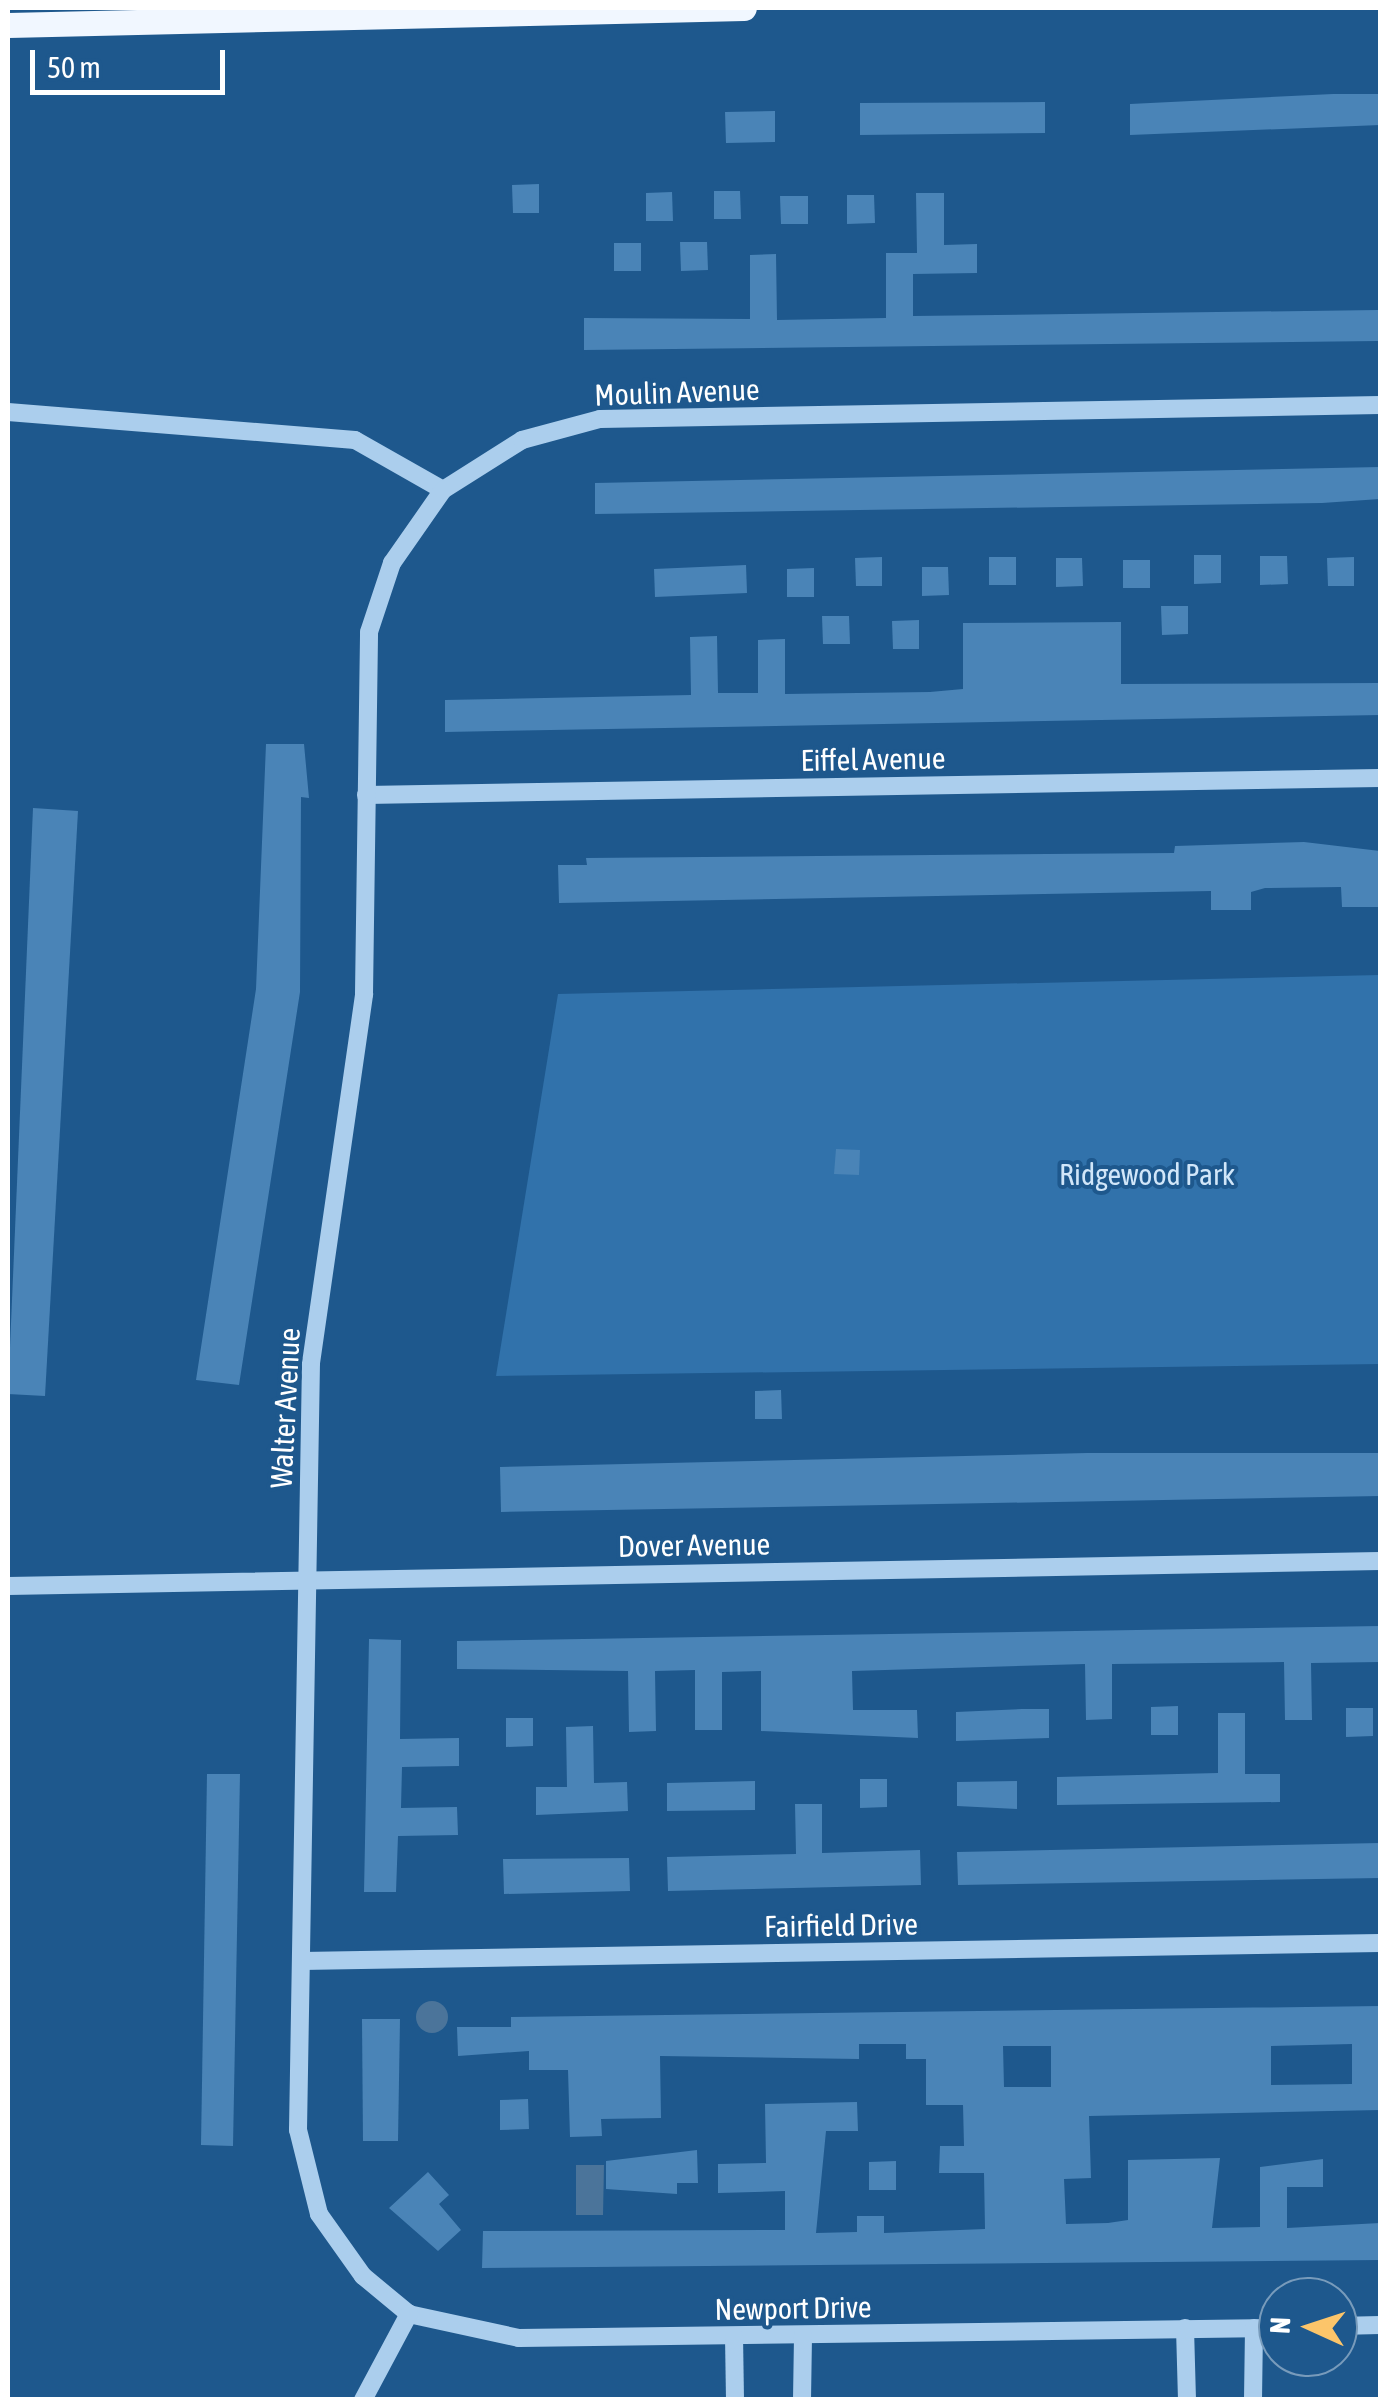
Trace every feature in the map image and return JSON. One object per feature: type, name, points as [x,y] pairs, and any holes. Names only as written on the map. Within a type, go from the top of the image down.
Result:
[{"type":"main road","points":[[8,25],[245,12],[744,8]]},
{"type":"street","name":"Moulin Avenue","points":[[443,490],[522,440],[600,419],[1380,405]]},
{"type":"street","points":[[8,412],[355,440],[443,490]]},
{"type":"street","name":"Walter Avenue","points":[[410,2314],[342,2254],[306,2184],[302,1962],[306,1579],[311,1362],[364,994],[366,660],[376,604],[443,490]]},
{"type":"street","name":"Eiffel Avenue","points":[[366,795],[1380,778]]},
{"type":"street","name":"Dover Avenue","points":[[8,1586],[1380,1561]]},
{"type":"street","name":"Fairfield Drive","points":[[302,1962],[1380,1943]]},
{"type":"street","points":[[363,2400],[410,2314]]},
{"type":"street","name":"Newport Drive","points":[[410,2314],[519,2338],[1258,2328]]},
{"type":"street","points":[[1185,2328],[1187,2400]]},
{"type":"street","points":[[1253,2400],[1254,2328]]},
{"type":"street","points":[[802,2400],[803,2335]]},
{"type":"street","points":[[734,2336],[735,2400]]},
{"type":"green space","name":"Ridgewood Park","points":[[1380,975],[1380,1364],[496,1376],[558,994]]},
{"type":"shaded area","points":[[432,2001],[443,2006],[448,2017],[443,2028],[432,2033],[421,2028],[416,2017],[421,2006]]},
{"type":"shaded area","points":[[576,2165],[604,2165],[603,2215],[576,2215]]},
{"type":"building","points":[[1380,94],[1380,125],[1130,135],[1130,104]]},
{"type":"building","points":[[1045,102],[1045,133],[860,135],[860,103]]},
{"type":"building","points":[[775,111],[775,142],[726,143],[725,112]]},
{"type":"building","points":[[539,184],[539,213],[513,213],[512,185]]},
{"type":"building","points":[[714,191],[740,191],[741,219],[714,219]]},
{"type":"building","points":[[672,192],[673,221],[646,221],[646,193]]},
{"type":"building","points":[[916,193],[944,193],[944,245],[977,244],[977,273],[913,274],[913,316],[1378,310],[1378,341],[584,350],[584,318],[750,319],[750,255],[776,254],[777,320],[886,318],[886,253],[917,253]]},
{"type":"building","points":[[847,195],[874,195],[875,223],[847,224]]},
{"type":"building","points":[[780,196],[808,196],[808,224],[781,224]]},
{"type":"building","points":[[680,242],[707,242],[708,270],[681,271]]},
{"type":"building","points":[[614,243],[641,243],[641,271],[614,271]]},
{"type":"building","points":[[1380,467],[1380,499],[1322,503],[595,514],[595,483]]},
{"type":"building","points":[[1194,555],[1221,555],[1221,583],[1194,584]]},
{"type":"building","points":[[1260,556],[1287,556],[1288,584],[1260,585]]},
{"type":"building","points":[[882,557],[882,586],[856,586],[855,558]]},
{"type":"building","points":[[989,557],[1016,557],[1016,585],[989,585]]},
{"type":"building","points":[[1354,557],[1354,586],[1328,586],[1327,558]]},
{"type":"building","points":[[1056,558],[1082,558],[1083,586],[1056,587]]},
{"type":"building","points":[[1123,560],[1150,560],[1150,588],[1123,588]]},
{"type":"building","points":[[746,565],[747,593],[655,597],[654,569]]},
{"type":"building","points":[[922,567],[948,567],[949,595],[922,596]]},
{"type":"building","points":[[814,568],[814,597],[787,597],[787,569]]},
{"type":"building","points":[[1161,606],[1188,606],[1188,634],[1162,635]]},
{"type":"building","points":[[822,616],[849,616],[850,644],[823,644]]},
{"type":"building","points":[[919,620],[919,649],[893,649],[892,621]]},
{"type":"building","points":[[1121,622],[1121,684],[1380,683],[1380,715],[445,732],[445,700],[691,695],[690,637],[717,636],[718,693],[758,693],[758,640],[785,639],[785,694],[930,692],[963,689],[963,623]]},
{"type":"building","points":[[266,744],[304,744],[309,798],[301,797],[300,992],[239,1385],[196,1380],[256,989]]},
{"type":"building","points":[[33,808],[78,811],[45,1396],[8,1394]]},
{"type":"building","points":[[1304,842],[1380,851],[1380,907],[1342,907],[1341,887],[1265,888],[1251,892],[1251,910],[1211,910],[1211,891],[559,903],[558,865],[587,865],[586,858],[1174,853],[1175,846]]},
{"type":"building","points":[[836,1149],[860,1150],[859,1175],[834,1174]]},
{"type":"building","points":[[781,1390],[782,1419],[755,1419],[755,1391]]},
{"type":"building","points":[[1087,1453],[1380,1453],[1380,1496],[501,1512],[500,1467]]},
{"type":"building","points":[[1380,1626],[1380,1662],[1311,1663],[1312,1720],[1285,1720],[1284,1662],[1112,1664],[1112,1719],[1086,1720],[1085,1664],[852,1671],[853,1710],[917,1710],[918,1738],[761,1731],[761,1671],[722,1672],[722,1730],[695,1730],[695,1670],[655,1671],[656,1731],[629,1732],[628,1671],[457,1669],[457,1641]]},
{"type":"building","points":[[369,1639],[401,1640],[400,1739],[459,1738],[459,1766],[402,1767],[401,1808],[457,1807],[458,1835],[398,1836],[396,1892],[364,1892]]},
{"type":"building","points":[[1178,1706],[1178,1735],[1151,1735],[1151,1707]]},
{"type":"building","points":[[1346,1708],[1373,1708],[1373,1736],[1346,1737]]},
{"type":"building","points":[[1049,1709],[1049,1738],[956,1741],[956,1712]]},
{"type":"building","points":[[1218,1713],[1245,1713],[1245,1774],[1280,1774],[1280,1802],[1057,1805],[1057,1777],[1218,1773]]},
{"type":"building","points":[[506,1718],[533,1718],[533,1746],[506,1747]]},
{"type":"building","points":[[593,1726],[594,1783],[627,1782],[628,1811],[536,1815],[536,1787],[567,1787],[566,1727]]},
{"type":"building","points":[[207,1774],[240,1774],[233,2146],[201,2145]]},
{"type":"building","points":[[860,1779],[887,1779],[887,1807],[860,1808]]},
{"type":"building","points":[[755,1781],[755,1810],[667,1811],[667,1783]]},
{"type":"building","points":[[1017,1781],[1017,1809],[957,1806],[957,1782]]},
{"type":"building","points":[[795,1804],[822,1804],[822,1853],[920,1850],[921,1885],[668,1891],[667,1857],[796,1854]]},
{"type":"building","points":[[1380,1843],[1380,1878],[958,1885],[957,1852]]},
{"type":"building","points":[[629,1858],[630,1891],[504,1894],[503,1859]]},
{"type":"building","points":[[1380,2006],[1380,2110],[1089,2116],[1091,2178],[1064,2179],[1066,2224],[1108,2223],[1128,2220],[1128,2160],[1220,2158],[1212,2228],[1260,2227],[1260,2167],[1323,2159],[1323,2187],[1287,2187],[1287,2228],[1380,2223],[1380,2260],[482,2268],[483,2231],[785,2230],[785,2191],[718,2193],[718,2164],[766,2163],[765,2104],[857,2102],[858,2131],[826,2131],[816,2233],[857,2232],[857,2216],[884,2216],[884,2233],[985,2229],[984,2173],[939,2173],[940,2146],[964,2146],[963,2105],[926,2105],[926,2059],[906,2059],[906,2044],[859,2044],[859,2059],[660,2056],[661,2118],[601,2119],[602,2136],[570,2137],[568,2070],[529,2070],[529,2051],[458,2056],[457,2027],[511,2027],[511,2017]],"holes":[[[1352,2044],[1352,2084],[1271,2085],[1271,2046]],[[1003,2046],[1051,2046],[1051,2087],[1004,2087]]]},
{"type":"building","points":[[362,2019],[400,2019],[398,2141],[363,2141]]},
{"type":"building","points":[[528,2099],[529,2129],[500,2130],[500,2100]]},
{"type":"building","points":[[697,2150],[698,2183],[677,2183],[677,2194],[606,2189],[606,2161]]},
{"type":"building","points":[[896,2161],[896,2190],[869,2190],[869,2162]]},
{"type":"building","points":[[428,2172],[449,2195],[439,2204],[461,2230],[438,2251],[389,2208]]}]
